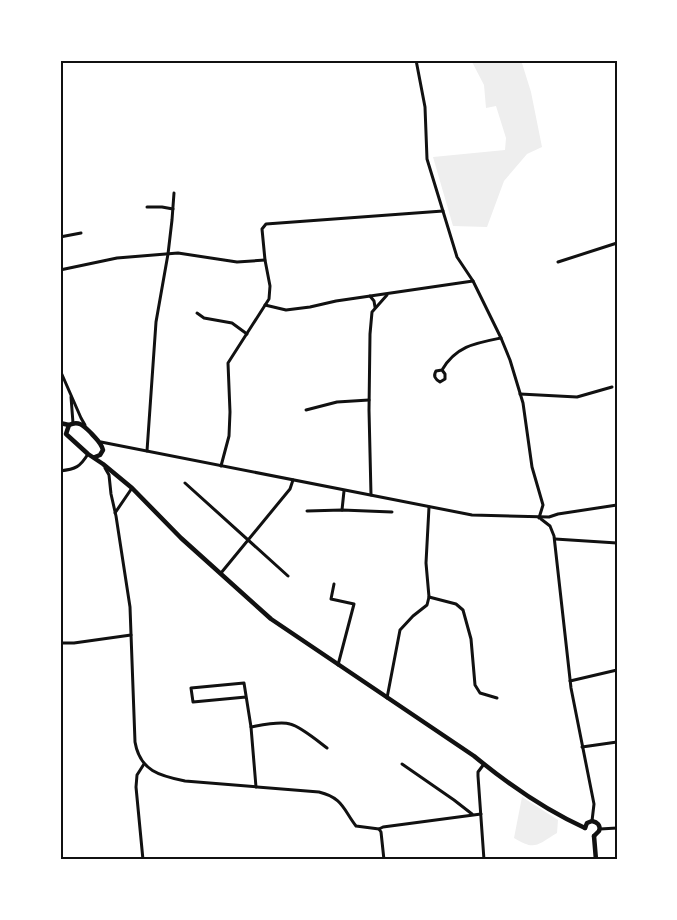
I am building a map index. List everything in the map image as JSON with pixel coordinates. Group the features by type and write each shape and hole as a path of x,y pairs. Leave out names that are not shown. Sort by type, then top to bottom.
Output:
{"main road":[{"path":"60,423 79,423 85,426 101,442 99,454 104,464 132,488 220,574 271,618 474,756 524,793 588,833 598,834 600,829 598,823 592,821 587,823 588,833 596,860"},
{"path":"71,424 64,432 88,454 99,454"}],"street":[{"path":"416,60 425,107 427,159 457,257 473,281 501,338 520,394 532,467 543,506 539,518"},
{"path":"147,451 156,322 168,254 174,193"},
{"path":"147,207 173,209"},
{"path":"221,466 228,436 230,412 228,363 269,299 270,286 262,229 266,224 443,211"},
{"path":"60,237 81,233"},
{"path":"558,262 617,243"},
{"path":"60,270 117,258 178,253 237,262 265,260"},
{"path":"265,305 285,310 473,281"},
{"path":"371,495 369,400 372,312 388,294"},
{"path":"370,296 375,307"},
{"path":"197,313 204,318 232,323 247,334"},
{"path":"442,370 463,347 501,338"},
{"path":"60,370 85,426"},
{"path":"520,394 577,397 612,387"},
{"path":"70,392 71,424"},
{"path":"306,410 337,402 369,400"},
{"path":"101,442 472,515 539,518 617,505"},
{"path":"99,454 114,446"},
{"path":"60,471 80,465 88,454"},
{"path":"104,464 109,475 130,607 135,742 137,754 144,764 166,777 185,781 326,794 341,803 356,826 379,829 481,814"},
{"path":"220,574 290,489 293,480"},
{"path":"185,483 288,576"},
{"path":"115,513 132,488"},
{"path":"342,510 344,491"},
{"path":"387,698 400,630 427,605 429,597 426,563 429,507"},
{"path":"308,511 392,512"},
{"path":"539,518 550,526 555,539 570,681 594,804 592,821"},
{"path":"555,539 617,543"},
{"path":"334,584 331,598 354,604 338,665"},
{"path":"429,597 456,604 462,610 471,639 475,686 480,693 497,698"},
{"path":"60,643 131,635"},
{"path":"570,681 617,670"},
{"path":"246,697 193,702 191,688 244,683 251,726 256,787"},
{"path":"251,726 291,724 327,748"},
{"path":"582,747 617,742"},
{"path":"143,860 136,787 137,775 144,764"},
{"path":"402,764 472,814"},
{"path":"484,764 478,772 484,860"},
{"path":"600,829 617,828"},
{"path":"379,829 384,860"}],"shaded area":[{"path":"471,60 521,60 531,92 542,147 527,154 504,181 487,227 453,226 433,157 505,150 506,138 496,106 486,108 484,85"},
{"path":"522,797 558,820 557,833 536,845 514,838"}]}
